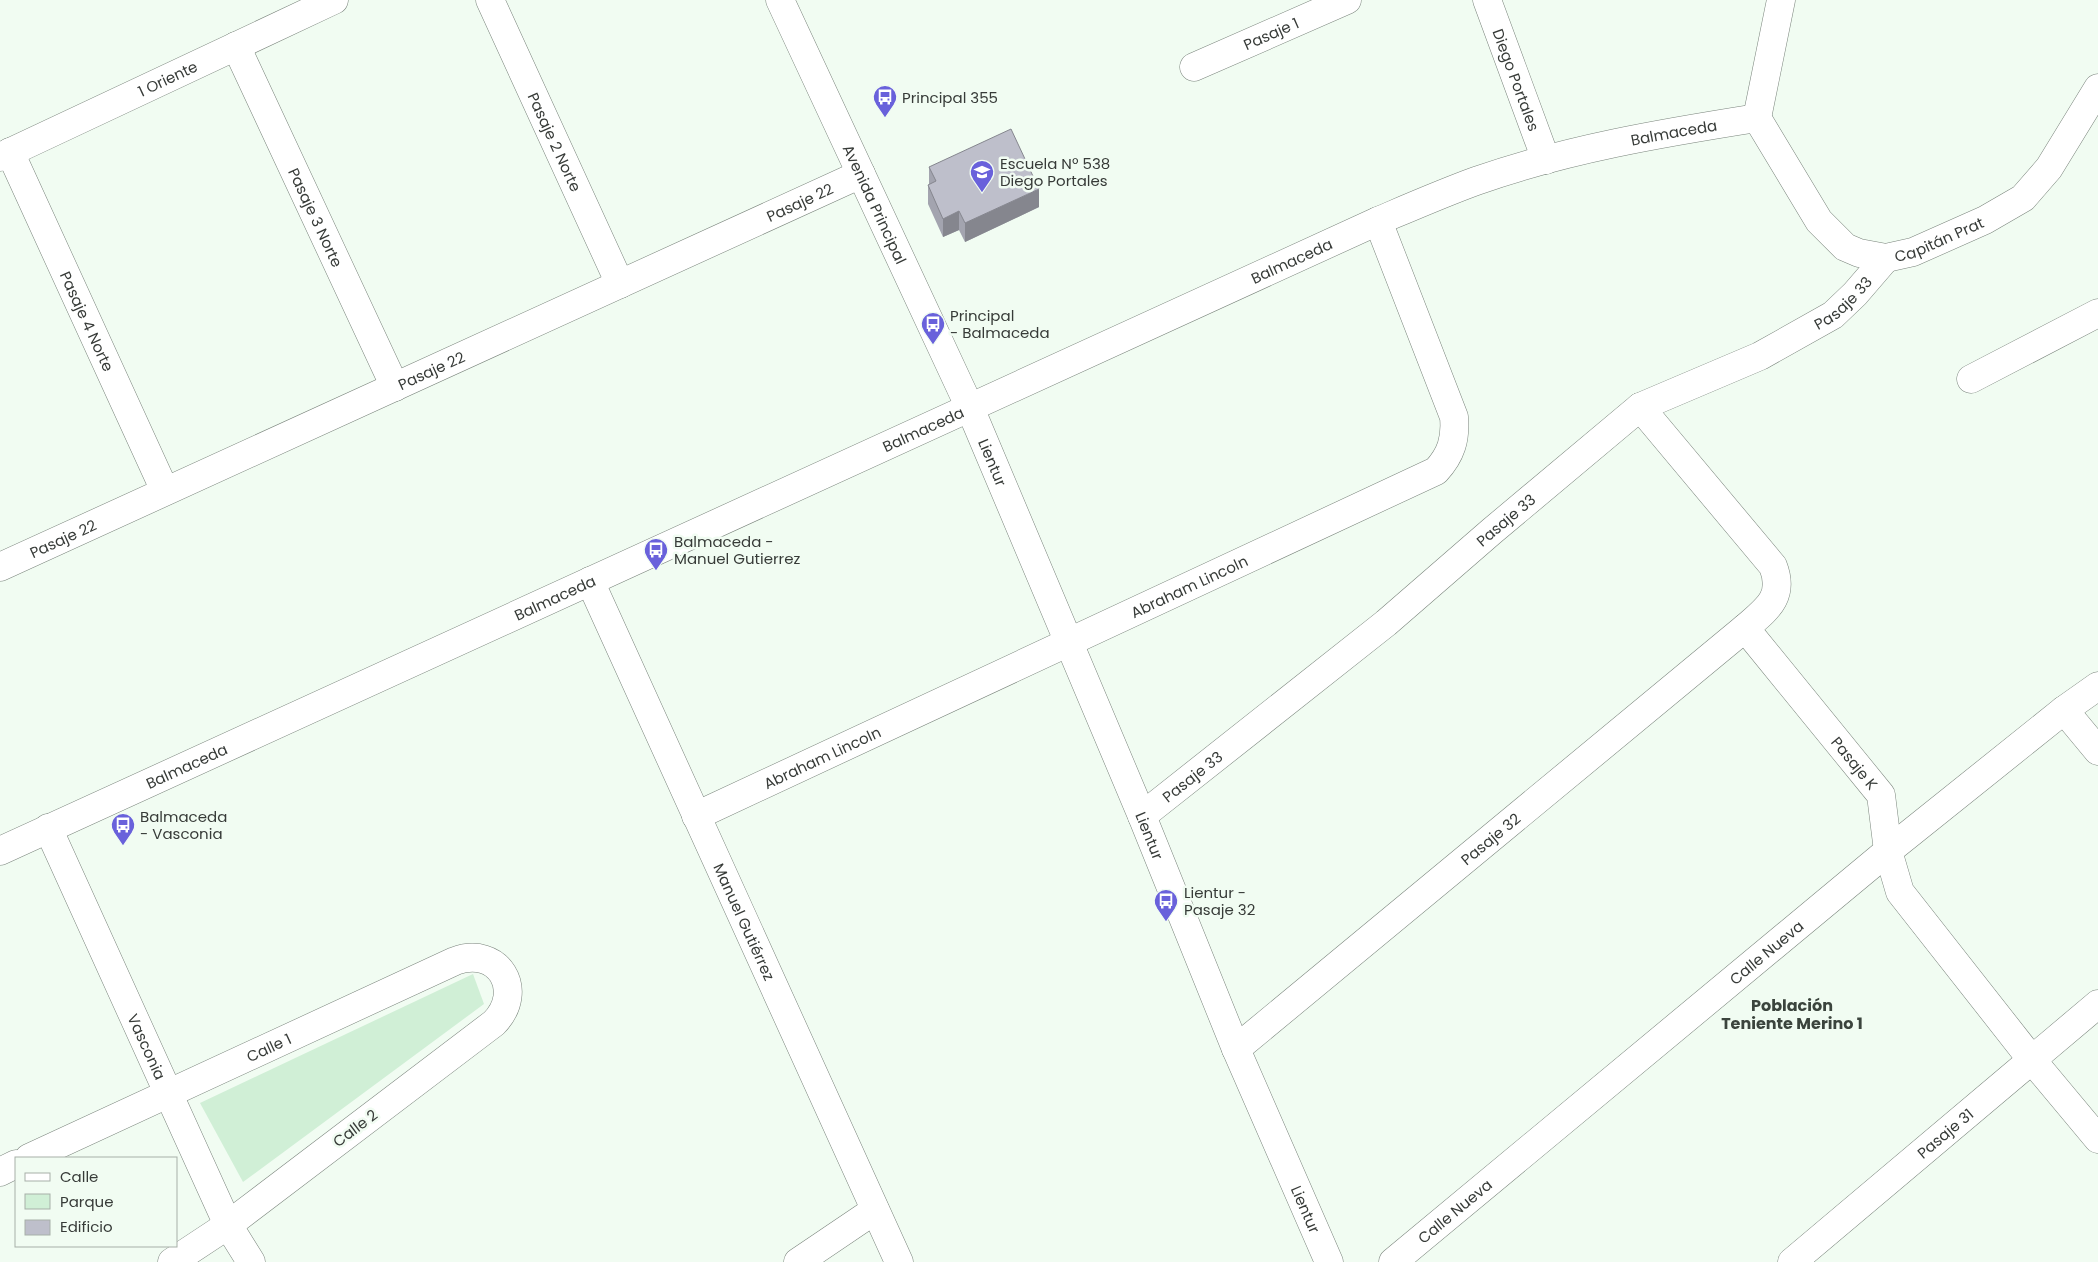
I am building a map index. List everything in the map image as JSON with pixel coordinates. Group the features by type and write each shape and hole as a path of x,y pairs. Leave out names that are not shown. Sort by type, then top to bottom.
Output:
{"street":[{"name":"1 Oriente","path":"5,154 334,0"},
{"name":"Pasaje 2 Norte","path":"490,0 620,284"},
{"name":"Avenida Principal","path":"780,0 970,408"},
{"name":"Pasaje 1","path":"1194,67 1347,0"},
{"name":"Diego Portales","path":"1487,0 1546,160"},
{"path":"1757,118 1781,0"},
{"name":"Pasaje 3 Norte","path":"236,46 395,387"},
{"name":"Capitán Prat","path":"1757,118 1819,221 1845,247 1866,255 1886,258 1913,252 2005,210 2023,198 2049,168 2098,88"},
{"name":"Balmaceda","path":"0,850 1378,220 1476,182 1546,160 1644,136 1757,118"},
{"name":"Pasaje 4 Norte","path":"5,154 165,491"},
{"name":"Pasaje 22","path":"0,567 861,174"},
{"name":"Abraham Lincoln","path":"696,816 1426,478 1444,462 1454,441 1454,417 1378,220"},
{"name":"Pasaje 33","path":"1142,816 1386,623 1640,407 1760,356 1832,314 1855,294 1886,258"},
{"path":"1971,379 2098,313"},
{"path":"1640,407 1773,566 1777,583 1773,601 1745,628"},
{"name":"Lientur","path":"970,408 1142,816 1236,1049 1329,1262"},
{"name":"Manuel Gutiérrez","path":"590,581 899,1262"},
{"name":"Pasaje K","path":"1745,628 1881,795 1888,851 1900,892 2032,1060 2098,1139"},
{"name":"Pasaje 32","path":"1236,1049 1745,628"},
{"name":"Calle Nueva","path":"1393,1262 1888,851 2064,710 2098,686"},
{"path":"2064,710 2098,751"},
{"name":"Vasconia","path":"48,828 228,1225 251,1262"},
{"name":"Calle 1","path":"31,1157 466,957 488,960 504,976"},
{"name":"Calle 2","path":"172,1262 228,1225 494,1023 501,1016 507,1002 508,986 504,976"},
{"name":"Pasaje 31","path":"1792,1262 2098,1004"},
{"path":"0,1172 15,1164"},
{"path":"798,1262 875,1210"}],"green space":[{"path":"473,974 484,1004 243,1182 200,1103"}],"building":[{"name":"Escuela Nº 538 Diego Portales","path":"1011,129 1039,189 965,223 959,211 943,219 928,185 936,181 929,167"}],"place":[{"name":"Principal 355","path":"885,118"},
{"name":"Escuela Nº 538 Diego Portales","path":"982,193"},
{"name":"Principal - Balmaceda","path":"933,345"},
{"name":"Balmaceda - Manuel Gutierrez","path":"656,571"},
{"name":"Balmaceda - Vasconia","path":"123,846"},
{"name":"Lientur - Pasaje 32","path":"1166,922"}],"district":[{"name":"Población Teniente Merino 1","path":"1792,1014"}]}
